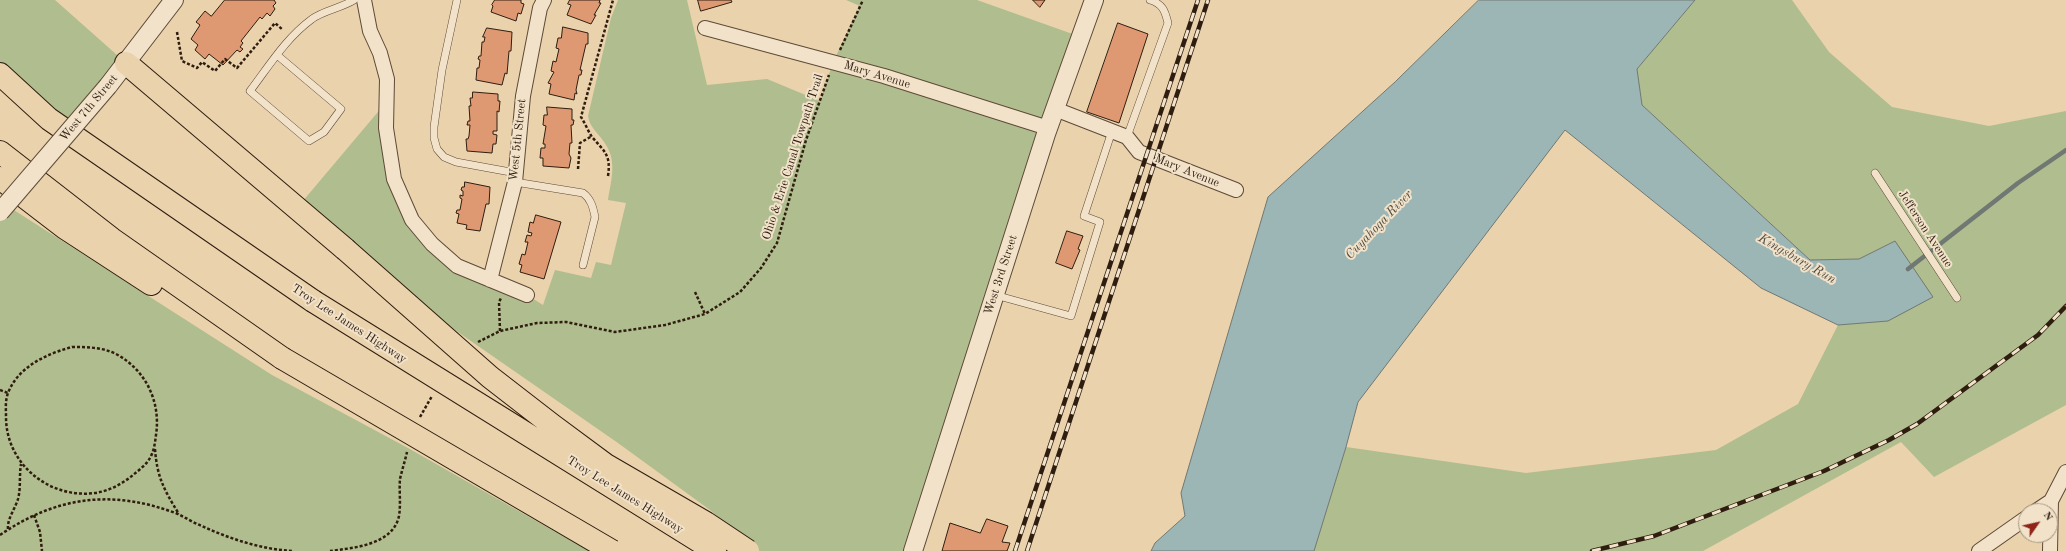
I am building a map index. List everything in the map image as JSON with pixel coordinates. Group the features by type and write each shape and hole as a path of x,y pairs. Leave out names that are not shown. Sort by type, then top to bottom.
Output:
{"highway":[{"path":"126,63 345,249 490,377 606,465 706,523 748,551"},
{"name":"Troy Lee James Highway","path":"0,74 49,119 313,301 714,551"},
{"path":"0,152 112,239 282,358 612,551"},
{"path":"0,178 65,228 220,330 282,358"}],"street":[{"name":"West 7th Street","path":"2,209 108,86 174,0"},
{"path":"364,0 370,32 380,53 387,80 386,128 394,179 412,220 432,244 458,266 527,295"},
{"name":"West 5th Street","path":"490,280 515,178 522,96 540,8 544,0"},
{"name":"West 3rd Street","path":"913,551 1048,128 1094,0"},
{"name":"Mary Avenue","path":"705,28 884,76 1048,128"},
{"path":"1055,109 1128,137"},
{"name":"Mary Avenue","path":"1128,137 1139,152 1236,190"},
{"path":"2050,551 2051,501 2066,472"},
{"path":"1979,551 2018,524"}],"lane":[{"path":"277,55 341,109 324,132 309,140 250,92 277,55 291,38 313,18 354,0"},
{"path":"457,0 442,70 434,127 434,138 437,149 444,157 456,162 515,178 583,193 587,196 594,208 595,217 583,264"},
{"path":"1128,137 1168,23 1165,11 1159,3 1150,0"},
{"path":"994,295 1071,316 1100,222 1084,216 1112,131"},
{"name":"Jefferson Avenue","path":"1875,173 1957,298"}],"path":[{"path":"608,176 610,164 604,149 592,136 581,117 613,0"},
{"name":"Ohio & Erie Canal Towpath Trail","path":"502,295 499,302 500,331 537,323 566,322 616,332 665,325 705,314 740,292 761,268 777,243 806,140 833,62 863,0"},
{"path":"177,32 182,61 197,68 202,62 215,71 225,59 237,68 275,23 286,33"},
{"path":"578,170 580,143 592,136"},
{"path":"695,292 705,314"},
{"path":"72,347 101,349 116,354 140,373 149,386 155,400 158,416 154,447 150,458 125,482 111,489 89,494 66,492 51,487 21,464 9,438 6,423 6,400 8,393 18,378 42,357 72,347"},
{"path":"0,390 8,393"},
{"path":"154,447 156,468 161,485 179,515"},
{"path":"8,529 8,523 16,506 20,492 19,473 21,464"},
{"path":"330,551 353,548 382,539 392,531 399,516 400,479"},
{"path":"89,494 89,499"},
{"path":"0,535 34,515 62,504 89,499 121,499 152,505 179,515 225,536 273,550 292,551"},
{"path":"34,515 40,532 42,551"}],"green space":[{"path":"0,0 55,0 126,63 66,134 0,80"},
{"path":"618,0 687,0 707,85 767,79 820,101 833,62 860,6 846,0 977,0 1081,37 913,551 757,551 710,510 618,443 455,330 345,249 297,208 388,100 386,128 412,220 457,266 527,295 543,305 555,270 591,278 596,262 611,265 626,203 608,200 612,179 611,158 606,145 593,128 588,116 611,18"},
{"path":"1695,0 1792,0 1829,52 1892,107 1989,126 2066,111 2066,405 1934,477 1901,442 1703,551 1314,551 1346,447 1526,473 1716,450 1798,404 1838,325 1888,321 1895,241 1859,259 1810,260 1642,105 1637,69"},
{"path":"6,205 272,375 408,448 589,551 0,551 0,212"}],"water":[{"name":"Cuyahoga River","path":"1479,0 1695,0 1637,69 1642,105 1810,260 1859,259 1895,241 1933,297 1888,321 1838,325 1761,288 1565,130 1358,402 1346,447 1314,551 1151,551 1155,543 1185,516 1181,493 1268,197 1395,82"}],"building":[{"path":"225,0 274,0 276,3 273,6 275,9 270,16 267,13 262,19 260,17 241,41 243,43 240,47 243,49 240,52 237,50 223,65 209,54 205,59 195,50 198,45 191,39 200,25 196,22 205,11 211,16"},
{"path":"495,0 521,0 521,3 524,4 521,14 518,13 516,21 491,12 492,5"},
{"path":"570,0 600,0 599,3 601,3 591,24 567,15 571,5 568,4"},
{"path":"698,0 731,0 732,2 701,11"},
{"path":"1033,0 1045,0 1040,7"},
{"path":"1118,23 1148,34 1119,123 1087,112"},
{"path":"563,27 588,33 588,44 586,44 580,70 582,70 581,75 579,75 576,90 577,94 575,93 574,100 549,94 551,84 548,83 554,72 551,71 553,61 556,62 559,49 556,48 558,38 561,38"},
{"path":"487,28 512,32 511,51 509,51 507,74 505,73 502,85 476,80 477,68 479,68 480,60 478,59 479,56 481,56 482,42 484,42 485,37 483,37"},
{"path":"473,92 498,94 498,101 500,101 499,112 497,111 497,131 493,131 493,134 497,135 496,144 493,144 492,153 467,151 466,139 468,139 469,136 470,125 467,125 468,121 470,121 469,106 471,106 470,98 472,98"},
{"path":"547,107 572,109 572,120 574,120 573,125 571,125 572,143 570,143 569,154 571,158 569,168 543,166 543,158 540,158 541,148 545,148 545,144 543,144 546,126 543,125 544,115 547,115"},
{"path":"465,182 490,187 489,204 486,204 480,231 466,229 467,225 457,223 459,214 456,213 457,210 460,210 462,199 460,198 460,195 463,196 463,191 461,190 462,187 464,187"},
{"path":"536,215 561,222 544,279 520,272 522,265 519,264 522,254 525,255 528,242 525,242 527,235 531,236 532,233 528,232 530,222 533,223"},
{"path":"1067,231 1083,236 1078,249 1080,250 1072,269 1056,263"},
{"path":"987,519 1008,526 1002,542 1010,543 1007,551 942,551 950,523 980,533"}],"waterway":[{"name":"Kingsbury Run","path":"1908,269 2018,183 2066,150"}],"railway":[{"path":"1015,551 1198,0"},
{"path":"1027,551 1208,0"},
{"path":"1592,551 1654,536 1824,471 1889,440 1917,424 2038,335 2066,306"}]}
